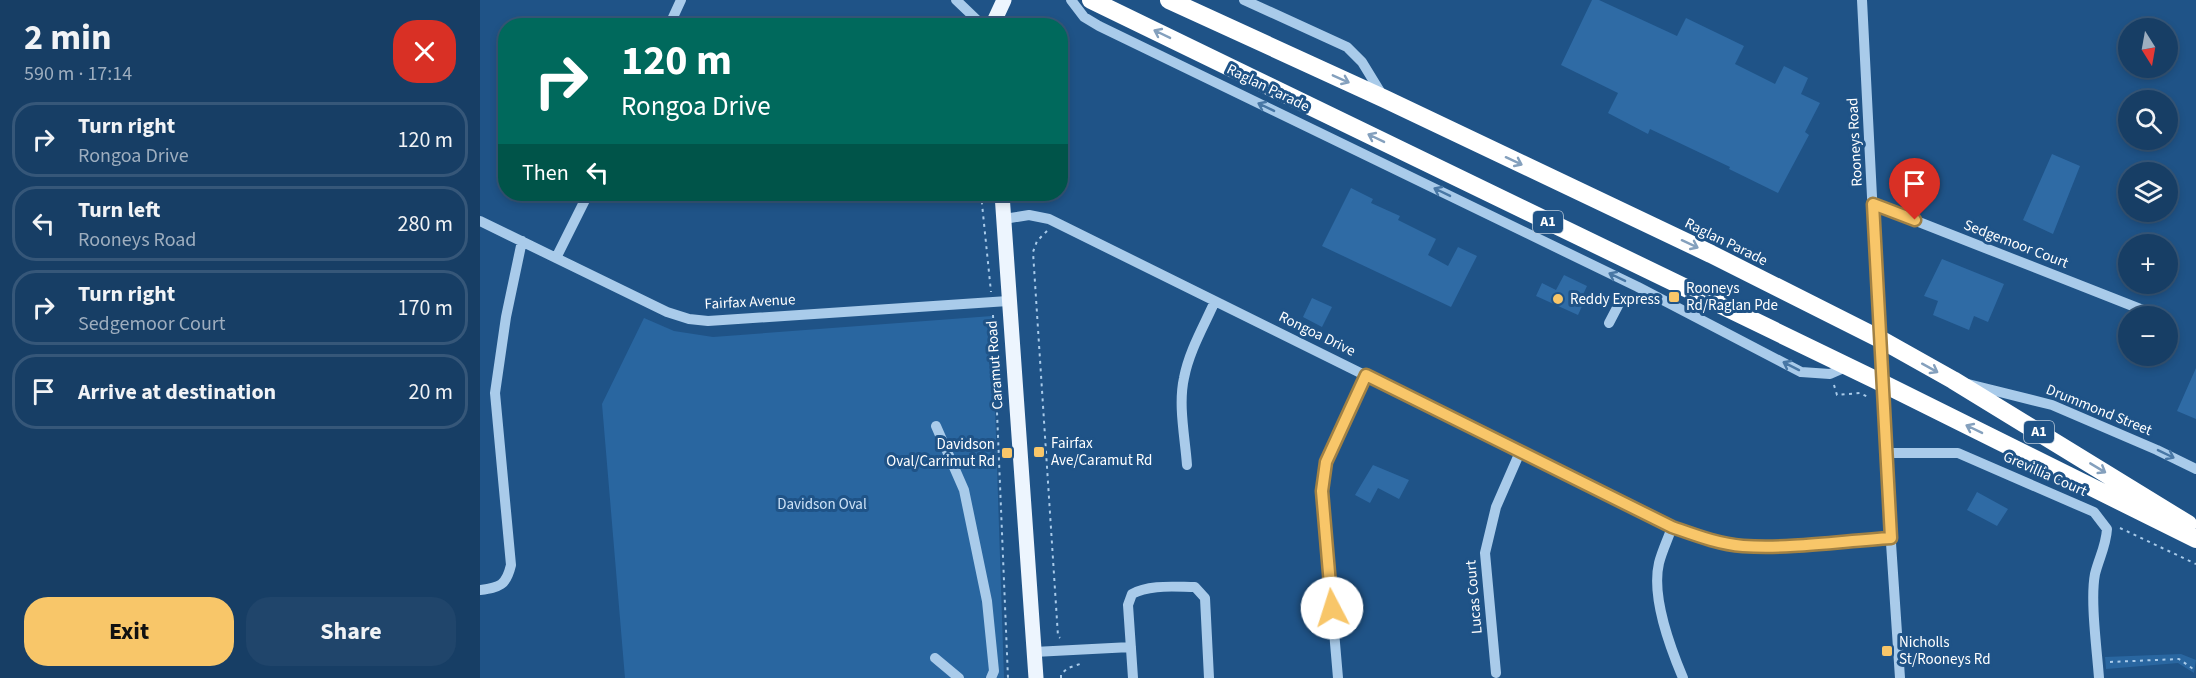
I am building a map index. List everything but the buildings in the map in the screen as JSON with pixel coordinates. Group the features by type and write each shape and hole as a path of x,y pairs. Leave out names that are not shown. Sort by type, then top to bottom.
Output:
{"highway":[{"name":"Raglan Parade","path":"1091,0 1838,371 1882,383 2196,539"},
{"name":"Raglan Parade","path":"1169,0 1385,99 1701,249 1880,339 1953,380 2196,528"}],"main road":[{"path":"988,18 989,0"},
{"path":"991,18 1004,0"},
{"name":"Caramut Road","path":"1003,201 1036,678"}],"street":[{"path":"673,18 681,0"},
{"path":"956,0 979,18"},
{"name":"Raglan Parade","path":"1071,0 1084,16 1099,26 1638,287 1800,372 1838,371"},
{"path":"1244,0 1347,47 1362,62 1385,99"},
{"name":"Rooneys Road","path":"1862,0 1900,678"},
{"path":"556,258 584,201"},
{"name":"Sedgemoor Court","path":"1873,204 2133,306"},
{"name":"Rongoa Drive","path":"1004,219 1029,215 1049,219 1672,527 1714,541 1742,546 1780,546 1891,538"},
{"name":"Fairfax Avenue","path":"480,221 667,312 688,319 708,321 1008,301"},
{"path":"480,590 500,586 508,579 511,566 495,393 506,316 522,241"},
{"path":"1609,323 1621,300"},
{"path":"1187,465 1182,403 1183,379 1190,355 1215,301"},
{"path":"1338,678 1322,491 1326,462 1366,375"},
{"name":"Drummond Street","path":"1953,380 2052,405 2196,469"},
{"path":"936,426 964,490 987,600 994,671 991,678"},
{"name":"Lucas Court","path":"1496,673 1485,553 1496,507 1520,452"},
{"name":"Grevillia Court","path":"1886,453 1958,453 2094,512 2107,529"},
{"path":"1672,527 1659,564 1657,589 1663,618 1683,678"},
{"path":"2099,678 2094,599 2095,574 2104,550 2107,529"},
{"path":"1133,678 1128,605 1132,594 1140,590 1195,587 1205,598 1209,678"},
{"path":"1034,651 1131,648"},
{"path":"935,658 959,678"}],"path":[{"path":"982,201 992,302 1008,678"},
{"path":"1053,229 1046,231 1037,241 1033,252 1058,636 1066,643 1078,643 1080,664 1068,668 1061,674 1061,678"},
{"path":"1838,371 1837,395 1860,393 1883,406"},
{"path":"2107,529 2113,526 2196,564"},
{"path":"2098,662 2179,659 2196,671"}],"green space":[{"name":"Davidson Oval","path":"992,316 1004,678 625,678 602,404 644,318 674,331 713,337"},
{"path":"2181,654 2196,660 2194,673 2178,663 2106,669 2105,657"}],"place":[{"name":"Rooneys Rd/Raglan Pde","path":"1674,297"},
{"name":"Reddy Express","path":"1558,299"},
{"name":"Fairfax Ave/Caramut Rd","path":"1039,452"},
{"name":"Davidson Oval/Carrimut Rd","path":"1007,453"},
{"name":"Nicholls St/Rooneys Rd","path":"1887,651"}],"route":[{"path":"1332,608 1322,491 1326,462 1366,375 1672,527 1714,541 1742,546 1780,546 1891,538 1873,204 1915,220"}]}
